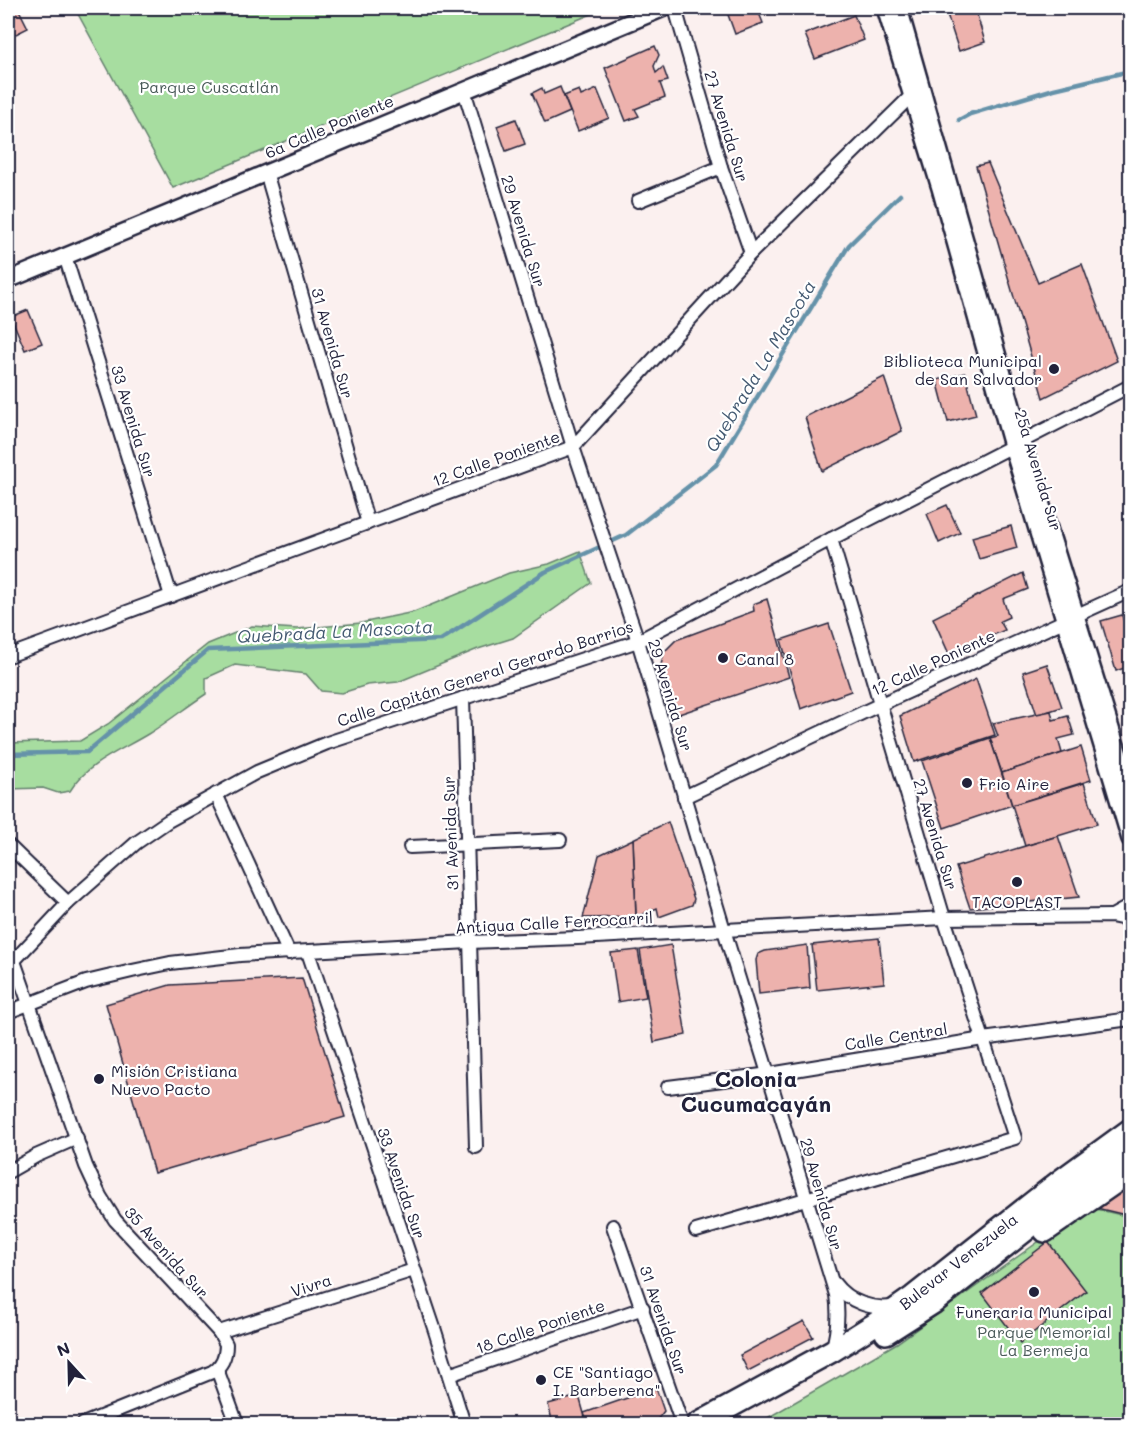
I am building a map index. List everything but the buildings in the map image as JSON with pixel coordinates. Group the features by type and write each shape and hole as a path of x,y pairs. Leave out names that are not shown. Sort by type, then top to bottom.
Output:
{"highway":[{"path":"949,1279 974,1237 997,1215 1031,1187 1131,1116"},
{"name":"Bulevar Venezuela","path":"710,1421 832,1351 903,1305 949,1279 1065,1188 1131,1130"},
{"name":"Bulevar Venezuela","path":"1065,1188 1131,1150"},
{"path":"949,1279 986,1270 1131,1172"},
{"name":"Bulevar Venezuela","path":"778,1380 843,1356 871,1342 933,1303 949,1279"}],"street":[{"name":"6a Calle Poniente","path":"8,280 664,8"},
{"name":"27 Avenida Sur","path":"675,8 721,167 751,253"},
{"name":"25a Avenida Sur","path":"885,8 1071,617 1131,790"},
{"name":"25a Avenida Sur","path":"899,8 1017,443"},
{"name":"29 Avenida Sur","path":"464,90 573,447 638,641 836,1294 839,1314 838,1333 832,1351"},
{"name":"12 Calle Poniente","path":"8,656 573,447 751,253 911,96"},
{"path":"638,201 721,167"},
{"name":"31 Avenida Sur","path":"266,172 368,523"},
{"name":"33 Avenida Sur","path":"65,256 171,596"},
{"name":"Calle Capitán General Gerardo Barrios","path":"11,964 68,903 136,843 168,821 257,772 327,743 638,641 831,539 1131,386"},
{"name":"27 Avenida Sur","path":"806,1198 1016,1138 944,918 831,539"},
{"name":"12 Calle Poniente","path":"684,797 879,705 1131,591"},
{"name":"25a Avenida Sur","path":"1071,617 1131,839"},
{"name":"31 Avenida Sur","path":"463,699 476,1148"},
{"path":"216,794 289,953"},
{"path":"410,847 560,840"},
{"path":"8,845 68,903"},
{"name":"Antigua Calle Ferrocarril","path":"1111,916 1131,906"},
{"name":"Antigua Calle Ferrocarril","path":"8,1011 86,982 170,963 240,955 944,918 1111,916 1131,920"},
{"name":"33 Avenida Sur","path":"308,952 464,1425"},
{"name":"35 Avenida Sur","path":"11,964 30,1002 96,1188 115,1220 219,1332"},
{"name":"Calle Central","path":"668,1087 770,1074 983,1039 1131,1019"},
{"path":"8,1172 36,1156 77,1138"},
{"path":"696,1231 806,1198"},
{"name":"31 Avenida Sur","path":"613,1226 682,1425"},
{"name":"Vivra","path":"219,1332 414,1270"},
{"name":"29 Avenida Sur","path":"829,1277 848,1297 861,1304 889,1308 903,1305"},
{"name":"18 Calle Poniente","path":"449,1375 643,1308"},
{"path":"92,1423 217,1369 225,1356 226,1348 219,1332"},
{"path":"217,1369 237,1425"}],"green space":[{"name":"Parque Cuscatlán","path":"88,8 606,8 173,188 78,14"},
{"path":"580,551 591,583 513,638 478,649 398,682 367,685 342,693 321,691 306,674 235,665 206,678 206,694 155,729 95,765 77,781 70,791 58,793 43,788 8,789 8,743 80,741 108,724 208,644 252,626 297,629 361,623 414,612 509,573 549,564"},
{"name":"Parque Memorial La Bermeja","path":"1087,1207 1130,1217 1130,1424 757,1424 897,1343"}],"waterway":[{"name":"Quebrada La Mascota","path":"959,120 970,114 1054,89 1130,71"},
{"name":"Quebrada La Mascota","path":"8,754 87,752 208,650 441,640 545,572 626,535 716,465 849,245 900,195"}],"place":[{"name":"Biblioteca Municipal de San Salvador","path":"1054,369"},
{"name":"Canal 8","path":"723,658"},
{"name":"Frio Aire","path":"967,783"},
{"name":"TACOPLAST","path":"1017,882"},
{"name":"Misión Cristiana Nuevo Pacto","path":"99,1079"},
{"name":"Funeraria Municipal","path":"1034,1292"},
{"name":"CE \"Santiago I. Barberena\"","path":"541,1380"}],"district":[{"name":"Colonia Cucumacayán","path":"756,1090"}]}
